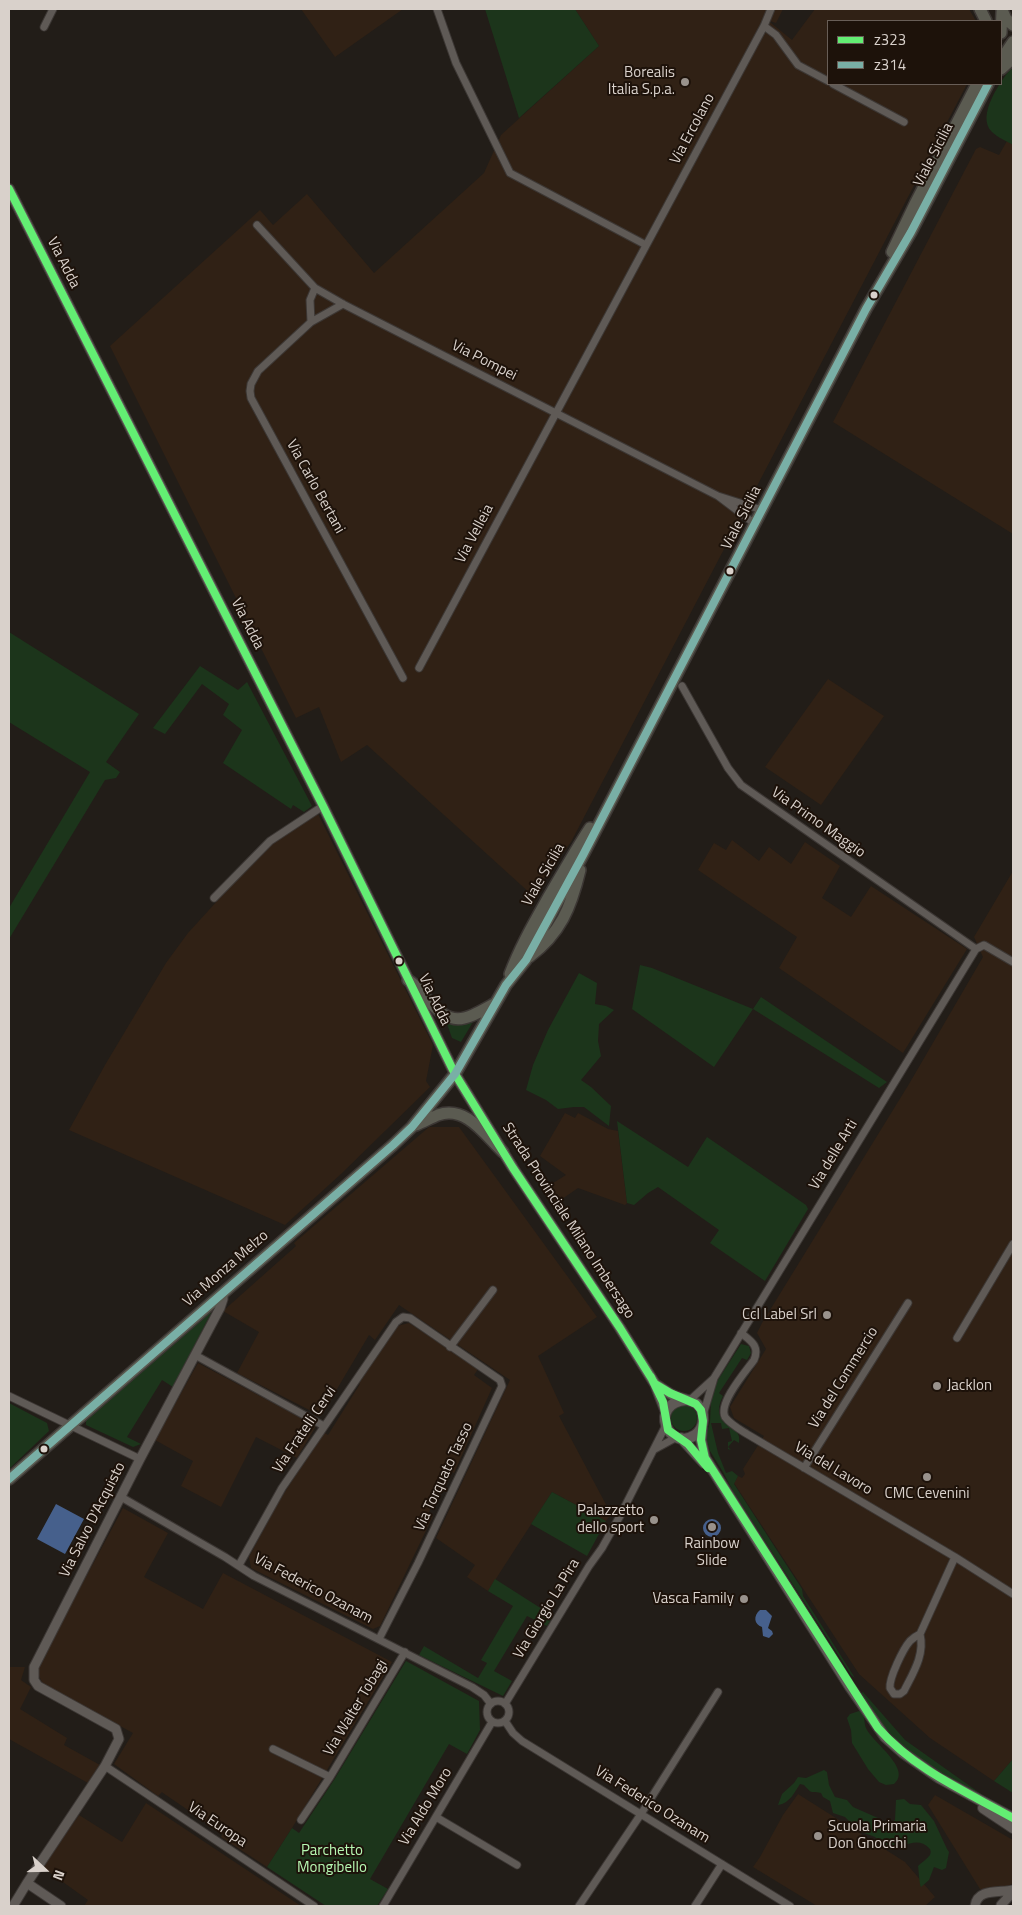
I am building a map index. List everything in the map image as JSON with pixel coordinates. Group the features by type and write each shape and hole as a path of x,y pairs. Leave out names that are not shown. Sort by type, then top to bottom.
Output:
{"main road":[{"path":"1001,10 1007,20 1013,25"},
{"path":"1002,58 1013,42"},
{"path":"1002,68 1013,58"},
{"name":"Viale Sicilia","path":"506,985 526,960 583,855 875,290 904,224 968,100 982,85"},
{"name":"Viale Sicilia","path":"875,290 916,223 983,85"},
{"name":"Via Adda","path":"9,189 323,806 455,1074"},
{"name":"Viale Sicilia","path":"455,1074 506,985 517,955 575,851 619,785"},
{"path":"526,960 554,934 564,918 573,897 583,855"},
{"path":"558,900 565,906 564,918 556,924 547,922 542,916 544,906 558,900"},
{"path":"408,980 417,987 436,1009 451,1018 468,1019 496,1003"},
{"name":"Via Monza Melzo","path":"9,1479 381,1156 412,1127 455,1074"},
{"name":"Strada Provinciale Milano Imbersago","path":"455,1074 503,1152 655,1384 666,1412"},
{"path":"412,1127 439,1115 457,1114 470,1120 503,1152"},
{"name":"Strada Provinciale Milano Imbersago","path":"655,1384 670,1393 688,1400"},
{"path":"722,1488 703,1453 701,1440 703,1416 696,1404 688,1400 674,1403 666,1412 668,1430 700,1457 722,1488 882,1732 902,1753 1013,1828"},
{"path":"679,1438 693,1436 702,1427"},
{"path":"954,1787 1013,1818"}],"street":[{"path":"44,28 52,9"},
{"path":"437,9 456,63 510,173 646,245"},
{"name":"Via Ercolano","path":"556,413 764,26 771,9"},
{"path":"764,26 776,35 798,65 827,80"},
{"path":"835,85 904,122"},
{"name":"Via Pompei","path":"257,225 316,288 343,304 718,496 762,510"},
{"path":"311,322 310,300 316,288"},
{"name":"Via Carlo Bertani","path":"343,304 311,322 258,371 251,384 251,398 403,678"},
{"name":"Via Velleia","path":"419,668 556,413"},
{"name":"Via Pompei","path":"718,496 755,524"},
{"name":"Via Primo Maggio","path":"682,686 728,768 741,786 977,947 988,947 1013,962"},
{"path":"214,898 270,840 323,806"},
{"name":"Via delle Arti","path":"703,1416 714,1378 977,947"},
{"path":"957,1338 1013,1244"},
{"path":"450,1347 493,1290"},
{"name":"Via Salvo D'Acquisto","path":"105,1766 118,1745 119,1734 113,1727 38,1686 33,1674 34,1667 140,1459 220,1308 223,1292"},
{"name":"Via del Commercio","path":"804,1468 908,1303"},
{"name":"Via Torquato Tasso","path":"379,1639 418,1563 502,1386 500,1380 411,1319 403,1317"},
{"name":"Via Fratelli Cervi","path":"239,1565 272,1504 396,1322 403,1317"},
{"name":"Via del Lavoro","path":"741,1333 756,1346 756,1353 754,1360 725,1404 724,1414 736,1427 955,1557 1013,1594"},
{"path":"195,1355 324,1426"},
{"name":"Via delle Arti","path":"688,1400 714,1378"},
{"path":"9,1396 71,1424 140,1459"},
{"name":"Via Giorgio La Pira","path":"505,1704 604,1545 666,1425"},
{"path":"655,1449 679,1438"},
{"name":"Via Federico Ozanam","path":"121,1497 239,1565 254,1576 472,1687 486,1697 491,1704"},
{"path":"920,1634 908,1644 890,1681 890,1688 894,1694 898,1695 904,1691 919,1658 922,1644 920,1634 955,1557"},
{"name":"Via Walter Tobagi","path":"301,1820 330,1777 406,1652"},
{"path":"582,1905 642,1814 718,1692"},
{"path":"496,1701 505,1704 510,1713 505,1721 499,1724 492,1722 487,1713 491,1704 496,1701"},
{"name":"Via Federico Ozanam","path":"505,1721 513,1733 522,1741 790,1906"},
{"name":"Via Aldo Moro","path":"383,1906 492,1722"},
{"name":"Via Walter Tobagi","path":"273,1749 330,1777"},
{"path":"13,1906 105,1766"},
{"name":"Via Europa","path":"105,1766 314,1906"},
{"path":"436,1816 516,1865"},
{"path":"695,1906 722,1864"},
{"path":"27,1883 61,1906"},
{"path":"975,1906 979,1896 983,1894 1013,1891"},
{"path":"1001,1906 1013,1891"},
{"path":"991,1893 998,1897 1001,1906"}],"shaded area":[{"path":"301,9 403,9 335,57"},
{"path":"575,9 783,9 776,23 761,18 771,23 792,40 815,9 969,9 975,20 827,20 827,85 966,85 571,842 532,895 367,745 341,762 319,707 296,718 110,346 260,210 273,225 307,194 374,273 484,173 501,135 599,46"},
{"path":"1007,141 1013,145 1013,534 833,422 976,149 980,147 999,155"},
{"path":"828,679 884,716 821,805 765,767"},
{"path":"318,814 433,1045 426,1081 430,1087 341,1174 285,1225 69,1130 105,1065 166,963 188,933 269,844"},
{"path":"732,840 759,861 769,847 791,864 805,842 840,866 822,898 851,917 871,886 967,949 903,1053 779,968 797,937 698,870 714,843 726,850"},
{"path":"1013,871 1013,1759 994,1781 930,1738 859,1674 734,1483 738,1476 742,1478 745,1474 743,1469 764,1436 734,1418 730,1407 766,1349 757,1333 762,1323 909,1084 983,957 974,937"},
{"path":"565,1113 575,1118 578,1113 608,1129 618,1131 627,1203 625,1205 578,1188 552,1206 542,1190 566,1175 540,1156"},
{"path":"429,1127 459,1127 597,1317 538,1356 564,1413 559,1416 611,1514 606,1521 552,1492 488,1591 467,1577 475,1565 436,1538 510,1380 399,1305 375,1340 369,1335 321,1416 237,1373 259,1332 223,1311 296,1246 294,1243"},
{"path":"409,1323 478,1369 474,1375 492,1388 454,1473 449,1470 428,1514 433,1516 380,1626 373,1629 251,1568 249,1557 278,1503 323,1432 328,1435 360,1384 357,1382 397,1326"},
{"path":"198,1363 316,1426 297,1458 256,1437 221,1507 181,1486 193,1461 155,1440"},
{"path":"123,1508 168,1533 144,1577 203,1609 223,1573 392,1662 267,1867 221,1837 223,1834 162,1792 158,1796 114,1764 133,1733 43,1684 36,1670"},
{"path":"9,1667 25,1667 21,1680 31,1687 20,1709 67,1738 64,1745 100,1765 88,1783 9,1739"},
{"name":"Scuola Primaria Don Gnocchi","path":"798,1794 905,1862 935,1897 925,1906 817,1906 753,1867 783,1815"},
{"path":"935,1795 1013,1840 1013,1883 1008,1887 980,1889 928,1805"},
{"path":"146,1803 301,1906 84,1906 88,1900 42,1867 79,1815 122,1842"}],"green space":[{"path":"485,9 575,9 599,46 519,118"},
{"path":"1013,66 1013,145 992,132 988,125 988,108 997,88 1002,85 1003,80"},
{"path":"9,632 139,714 106,762 120,772 116,778 105,780 9,939 9,908 90,772 9,722"},
{"path":"200,666 238,690 247,682 312,806 304,812 293,805 291,809 223,763 242,730 223,715 229,704 202,684 165,734 153,728"},
{"path":"640,965 652,968 753,1009 714,1067 632,1009"},
{"path":"579,973 597,983 595,1004 614,1010 599,1024 598,1041 601,1056 581,1080 611,1106 609,1126 584,1107 558,1109 546,1100 526,1090 533,1065 548,1030"},
{"path":"761,997 887,1082 879,1088 753,1009"},
{"path":"449,1021 473,1022 461,1042 452,1038 447,1024"},
{"path":"617,1121 688,1167 707,1137 806,1205 808,1209 765,1281 710,1243 719,1230 658,1187 634,1205 627,1203"},
{"path":"207,1310 211,1313 173,1387 162,1380 127,1437 141,1444 133,1447 86,1425 86,1418"},
{"path":"741,1344 749,1346 751,1353 747,1360 742,1358 719,1393 723,1396 719,1406 719,1414 739,1436 739,1443 734,1440 728,1447 728,1442 732,1441 729,1428 722,1429 721,1423 711,1423 718,1453 726,1473 732,1471 738,1476 734,1484 802,1589 803,1596 855,1678 851,1675 734,1493 710,1451 707,1432 710,1422 711,1399 716,1383"},
{"path":"9,1403 47,1423 49,1431 9,1469"},
{"path":"684,1405 693,1409 697,1418 693,1427 684,1431 675,1427 671,1418 675,1409"},
{"path":"552,1492 606,1521 587,1556 531,1524"},
{"path":"495,1579 553,1616 547,1626 527,1616 494,1671 512,1681 503,1696 419,1655 424,1646 478,1678 487,1663 481,1660 513,1606 488,1591"},
{"name":"Parchetto Mongibello","path":"406,1661 479,1701 480,1730 467,1754 449,1744 370,1879 388,1889 377,1906 326,1906 267,1867 292,1828 299,1833 334,1780"},
{"path":"863,1692 905,1740 991,1801 925,1763 901,1745 878,1719 861,1693"},
{"path":"859,1711 863,1715 869,1734 895,1763 898,1778 894,1784 886,1785 879,1782 868,1769 852,1743 851,1730 847,1718 850,1714"},
{"path":"1013,1759 1013,1793 994,1781"},
{"path":"824,1770 827,1772 829,1785 835,1797 847,1800 853,1807 878,1818 885,1824 895,1820 896,1800 904,1799 910,1804 921,1805 934,1821 949,1852 946,1868 942,1870 934,1867 929,1880 921,1887 918,1866 930,1855 931,1851 929,1848 920,1843 905,1845 891,1850 883,1846 875,1837 859,1831 845,1817 833,1813 830,1801 823,1797 821,1793 811,1792 804,1785 800,1784 789,1800 778,1805 782,1794 798,1777 806,1778"}],"water":[{"path":"56,1504 84,1519 65,1554 37,1539"},
{"name":"Rainbow Slide","path":"712,1519 718,1522 721,1528 718,1534 712,1537 706,1534 703,1528 706,1522"},
{"path":"760,1610 766,1610 772,1616 768,1628 773,1634 769,1638 763,1636 762,1627 756,1622 755,1617"}],"transit line":[{"name":"z314","path":"9,1479 393,1145 412,1127 455,1074 506,985 526,960 583,855 866,309 911,232 987,85"},
{"name":"z323","path":"9,189 323,806 455,1074 513,1168 620,1328 655,1384 670,1393 696,1404 701,1410 703,1421 701,1440 705,1458 878,1728 892,1743 924,1768 1013,1818"},
{"name":"z323","path":"651,1377 663,1402 668,1430 688,1444 708,1468"}],"place":[{"name":"Borealis Italia S.p.a.","path":"685,82"},
{"name":"Ccl Label Srl","path":"827,1315"},
{"name":"Jacklon","path":"937,1386"},
{"name":"CMC Cevenini","path":"927,1477"},
{"name":"Palazzetto dello sport","path":"654,1520"},
{"name":"Rainbow Slide","path":"712,1527"},
{"name":"Vasca Family","path":"744,1599"},
{"name":"Scuola Primaria Don Gnocchi","path":"818,1836"}]}
